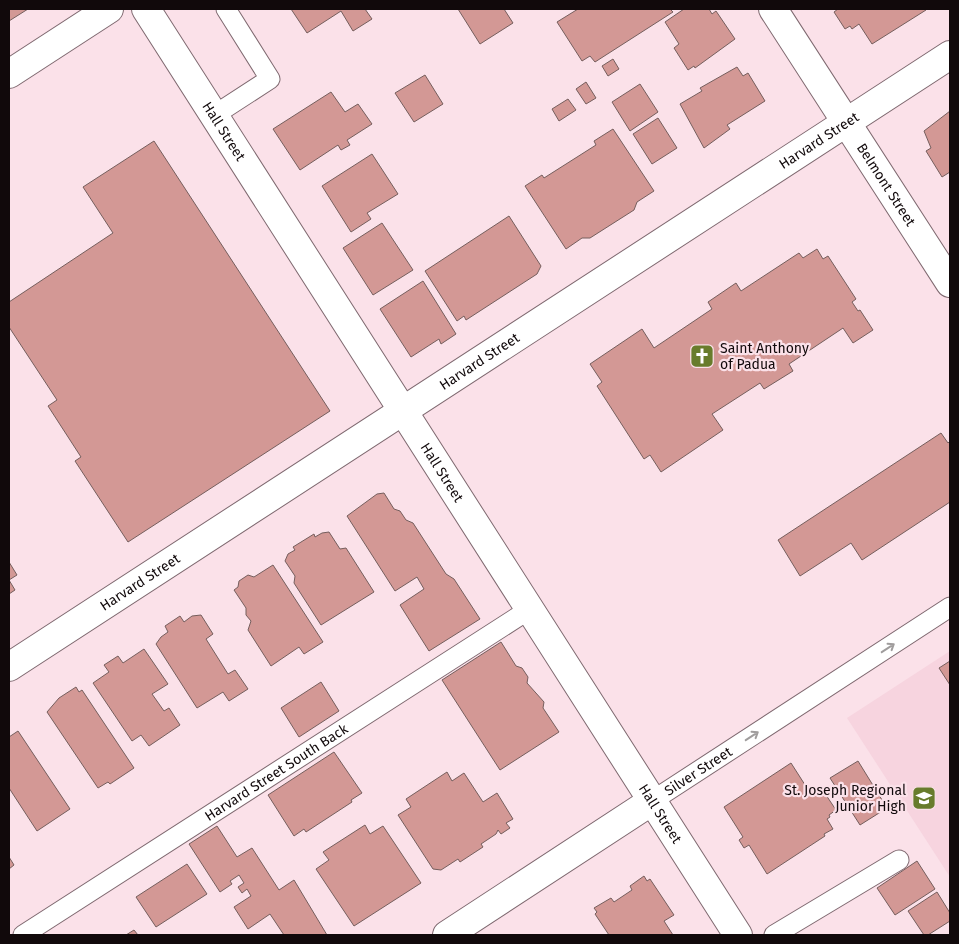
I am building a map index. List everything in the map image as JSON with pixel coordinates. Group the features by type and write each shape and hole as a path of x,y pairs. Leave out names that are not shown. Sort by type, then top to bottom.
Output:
{"street":[{"path":"9,74 109,9"},
{"name":"Hall Street","path":"146,9 738,935"},
{"name":"Belmont Street","path":"772,9 950,284"},
{"name":"Harvard Street","path":"9,667 950,55"},
{"name":"Silver Street","path":"447,935 652,801"}],"lane":[{"path":"213,116 270,79 226,9"},
{"name":"Silver Street","path":"652,801 950,607"},
{"name":"Harvard Street South Back","path":"23,935 530,609"},
{"path":"774,935 899,860"}],"shaded area":[{"name":"St. Joseph Regional Junior High","path":"950,651 950,877 847,718"}],"building":[{"path":"9,9 28,9 9,21"},
{"path":"291,9 365,9 372,19 353,31 341,11 307,33"},
{"path":"458,9 504,9 513,23 480,44"},
{"path":"578,9 670,9 673,12 595,62 590,56 582,61 557,22"},
{"path":"684,9 709,9 712,14 716,11 735,39 695,68 694,66 688,70 674,48 679,44 665,22"},
{"path":"838,9 926,10 872,44 859,24 852,29 850,26 845,29 834,12"},
{"path":"613,59 619,69 608,76 602,66"},
{"path":"737,67 743,76 748,73 765,101 727,125 730,129 704,148 680,104 702,91 700,88"},
{"path":"425,75 443,104 414,122 395,93"},
{"path":"586,82 596,98 586,104 576,89"},
{"path":"640,84 658,112 630,131 612,102"},
{"path":"331,92 345,112 358,104 372,124 347,140 350,145 341,150 338,145 300,170 273,129"},
{"path":"568,99 576,110 559,121 552,109"},
{"path":"950,111 950,172 942,177 926,151 931,148 924,131"},
{"path":"658,118 677,148 652,164 633,134"},
{"path":"613,129 654,191 637,202 634,210 590,238 582,238 566,249 525,186 542,175 544,178 596,145 594,141"},
{"path":"154,141 330,411 128,542 75,461 81,457 48,406 57,400 9,327 9,302 113,233 83,187"},
{"path":"372,154 398,194 367,213 371,219 351,232 322,186"},
{"path":"509,216 541,266 537,274 466,320 464,316 457,321 425,271"},
{"path":"382,223 413,270 373,295 343,248"},
{"name":"Saint Anthony of Padua","path":"817,249 823,259 828,256 856,299 852,302 858,311 860,310 873,330 853,343 843,328 789,364 793,371 764,389 760,383 712,414 723,430 661,472 650,455 644,459 597,386 602,382 590,364 642,329 654,348 712,309 708,302 736,283 741,291 799,253 803,258"},
{"path":"423,281 456,334 441,344 439,339 411,357 380,309"},
{"path":"941,433 948,443 950,441 950,502 862,560 851,543 800,576 778,540"},
{"path":"384,493 394,509 400,511 406,520 413,523 446,574 454,579 480,619 429,651 400,605 424,589 417,577 395,591 347,516 377,494"},
{"path":"329,532 340,549 346,548 374,592 321,625 294,583 295,576 285,561 288,554 295,550 293,547 314,534 315,537"},
{"path":"9,562 17,575 9,580"},
{"path":"273,565 323,642 304,654 299,647 271,666 248,630 251,621 246,615 246,608 234,590 238,587 239,581 248,575 254,577"},
{"path":"9,580 15,590 9,594"},
{"path":"201,615 213,634 206,639 228,674 235,670 248,689 229,701 223,692 197,708 156,644 168,632 165,626 180,616 184,622 192,616"},
{"path":"501,642 516,666 522,668 528,677 527,683 544,702 543,708 559,732 500,770 442,680"},
{"path":"144,649 168,684 152,694 164,711 169,708 180,725 149,746 141,735 132,741 93,683 109,672 104,665 118,656 123,663"},
{"path":"950,661 950,685 939,668"},
{"path":"321,682 339,711 299,737 281,708"},
{"path":"76,687 79,692 82,690 134,768 110,784 108,782 98,788 47,712 59,698"},
{"path":"18,731 70,809 37,831 9,788 9,737"},
{"path":"334,752 362,793 351,800 352,802 306,832 304,829 294,836 268,795"},
{"path":"858,761 887,808 860,825 830,778"},
{"path":"791,763 807,788 809,786 812,790 820,786 836,810 827,819 833,829 767,874 749,845 744,848 739,840 743,837 724,807"},
{"path":"447,772 452,781 464,773 483,802 497,793 513,819 506,823 510,828 501,834 498,830 496,834 481,844 483,847 460,862 458,859 441,870 433,869 398,815 411,807 406,799"},
{"path":"365,825 370,834 383,826 421,883 354,926 316,869 329,860 323,852"},
{"path":"217,826 237,857 252,848 279,890 294,880 327,935 284,935 270,914 248,929 234,907 251,896 247,889 242,893 238,887 244,883 239,875 230,881 232,884 220,892 189,844"},
{"path":"9,857 14,865 9,869"},
{"path":"917,861 935,889 895,915 877,888"},
{"path":"187,864 207,894 156,927 136,897"},
{"path":"644,876 647,881 650,879 674,915 664,921 673,935 609,935 595,914 597,912 594,908 611,898 614,902 632,890 630,886"},
{"path":"937,892 950,913 950,921 928,935 924,935 908,911"},
{"path":"134,930 138,935 126,935"}],"place":[{"name":"Saint Anthony of Padua","path":"702,356"},
{"name":"St. Joseph Regional Junior High","path":"924,798"}]}
